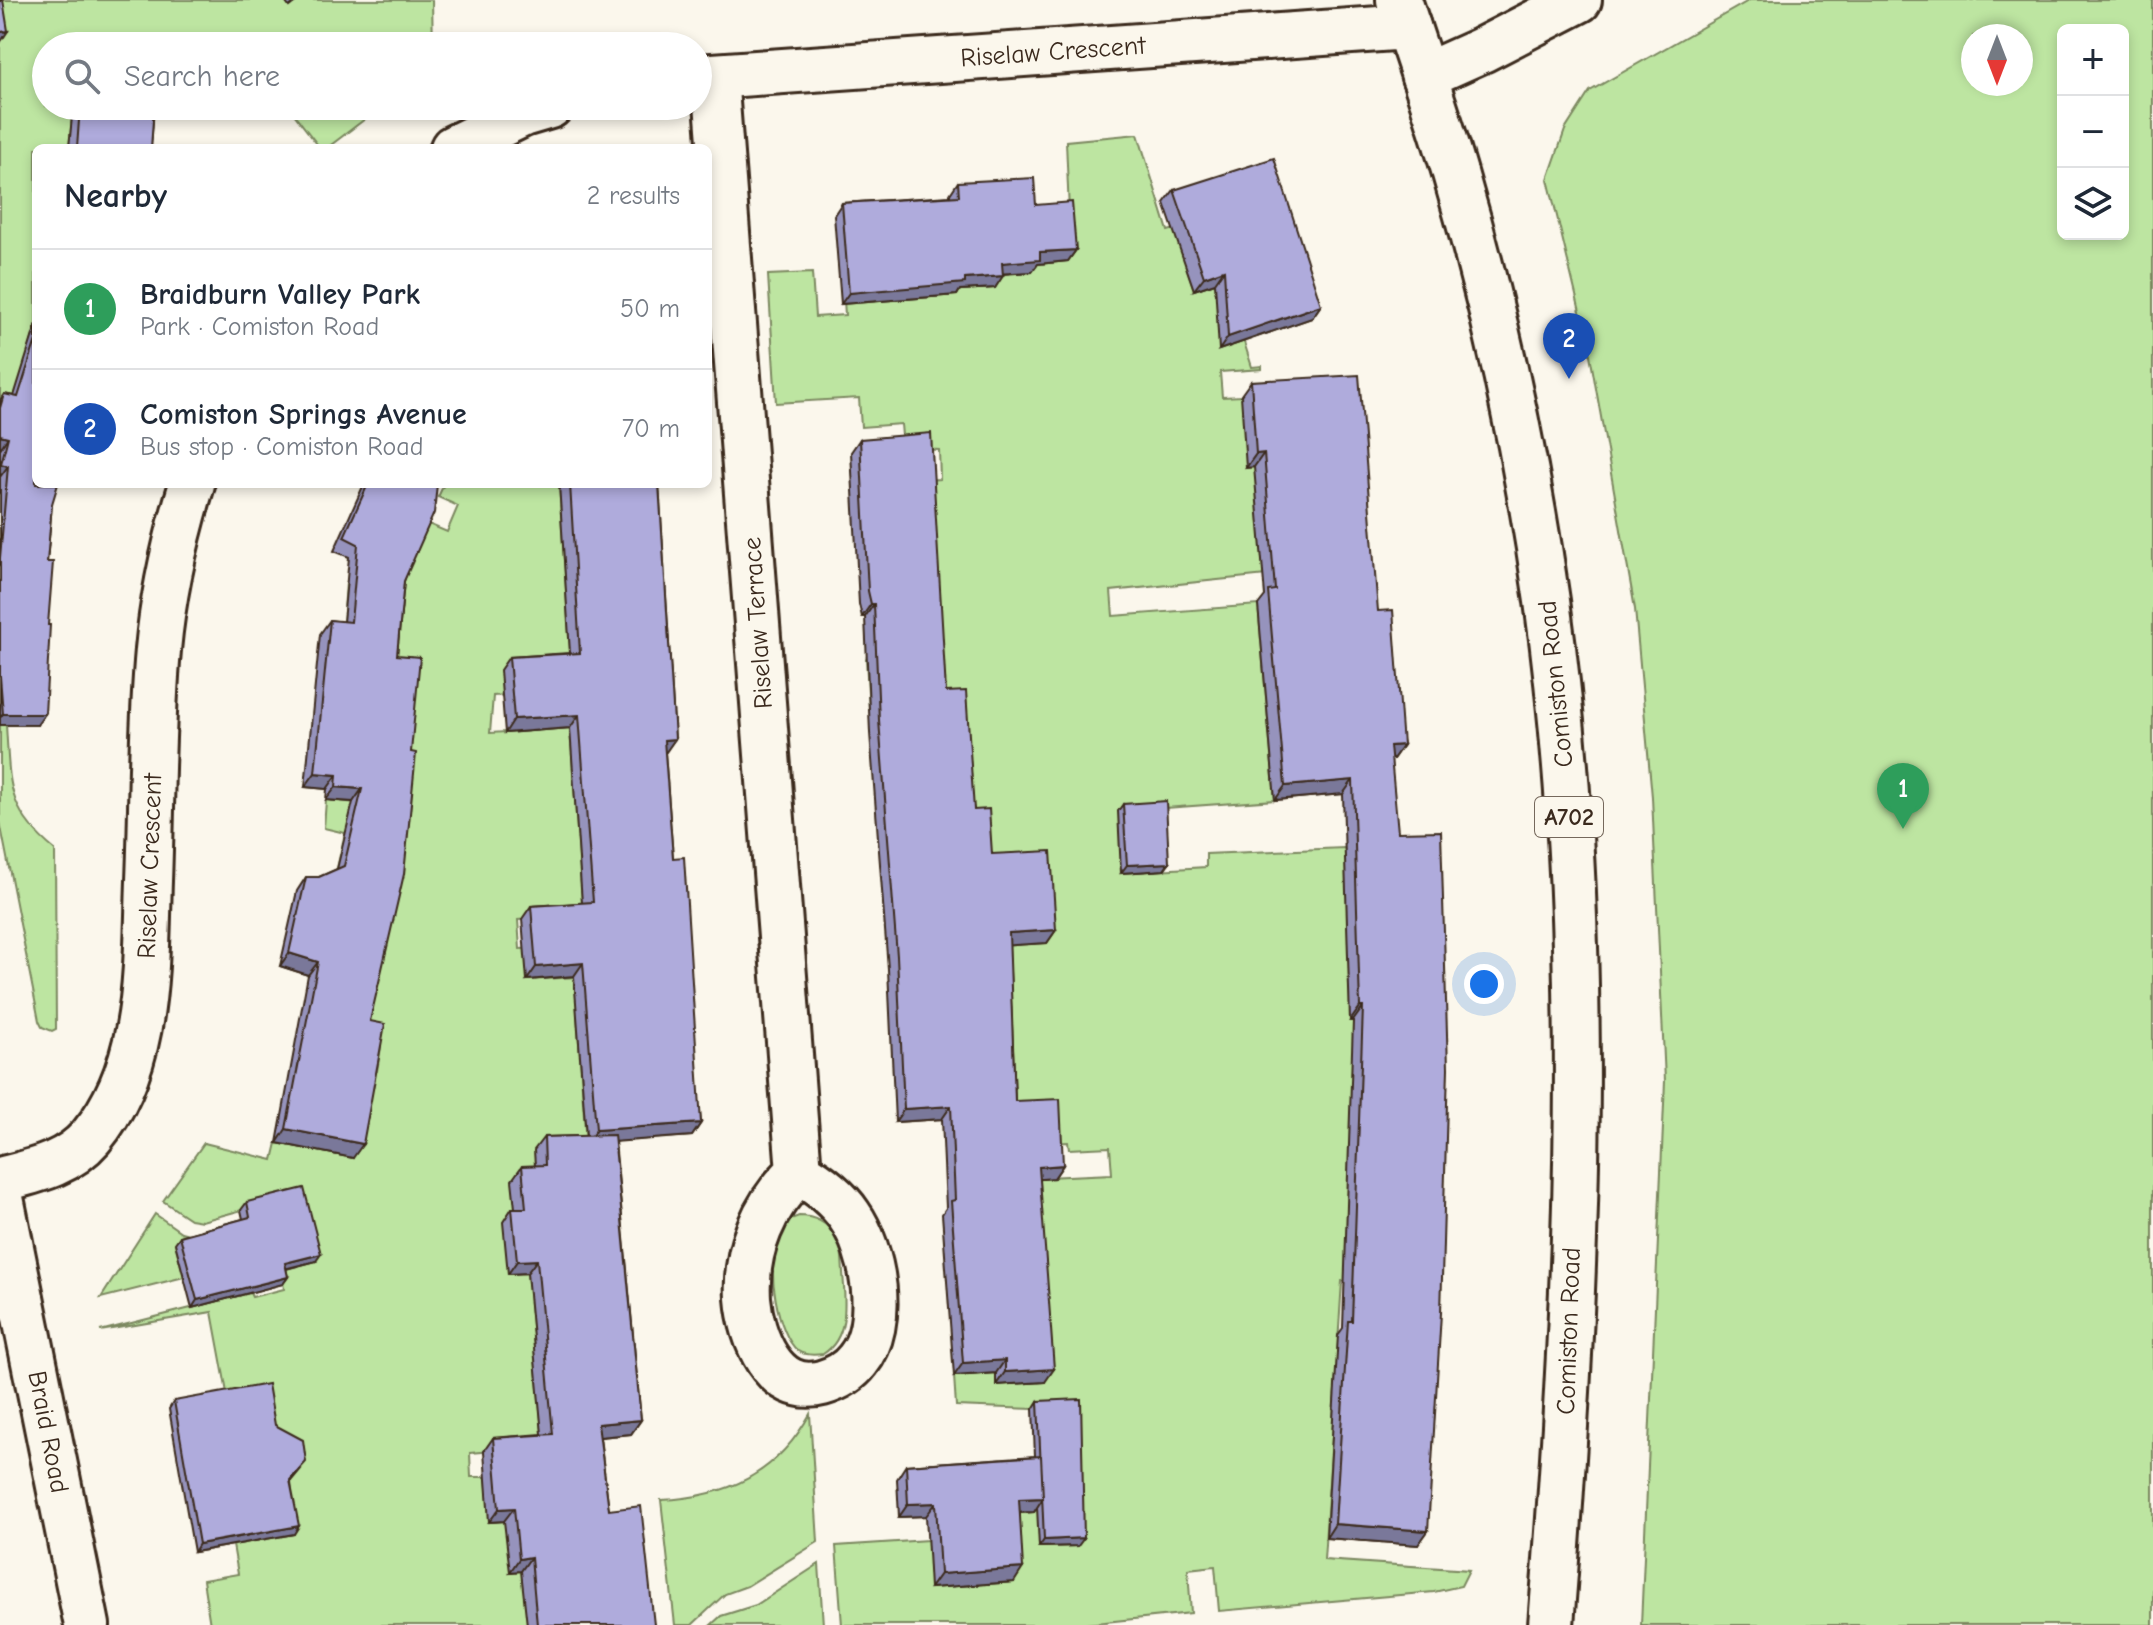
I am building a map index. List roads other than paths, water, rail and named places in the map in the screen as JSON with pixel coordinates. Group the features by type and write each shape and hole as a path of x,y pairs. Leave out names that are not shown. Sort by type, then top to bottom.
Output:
{"street":[{"path":"1424,76 1579,0"},
{"name":"Comiston Road","path":"1404,14 1482,274 1534,520 1555,664 1568,796 1576,986 1576,1130 1567,1387 1551,1625"},
{"name":"Riselaw Crescent","path":"712,75 1404,14"},
{"path":"461,144 511,120"},
{"name":"Riselaw Terrace","path":"710,120 712,144"},
{"name":"Riselaw Terrace","path":"712,147 799,1172"},
{"name":"Riselaw Crescent","path":"0,1180 53,1166 75,1153 106,1115 133,1050 144,994 158,650 170,573 191,488"},
{"name":"Braid Road","path":"0,1193 87,1625"}],"place":[{"name":"Comiston Springs Avenue","path":"1569,379"},
{"name":"Braidburn Valley Park","path":"1903,829"}]}
